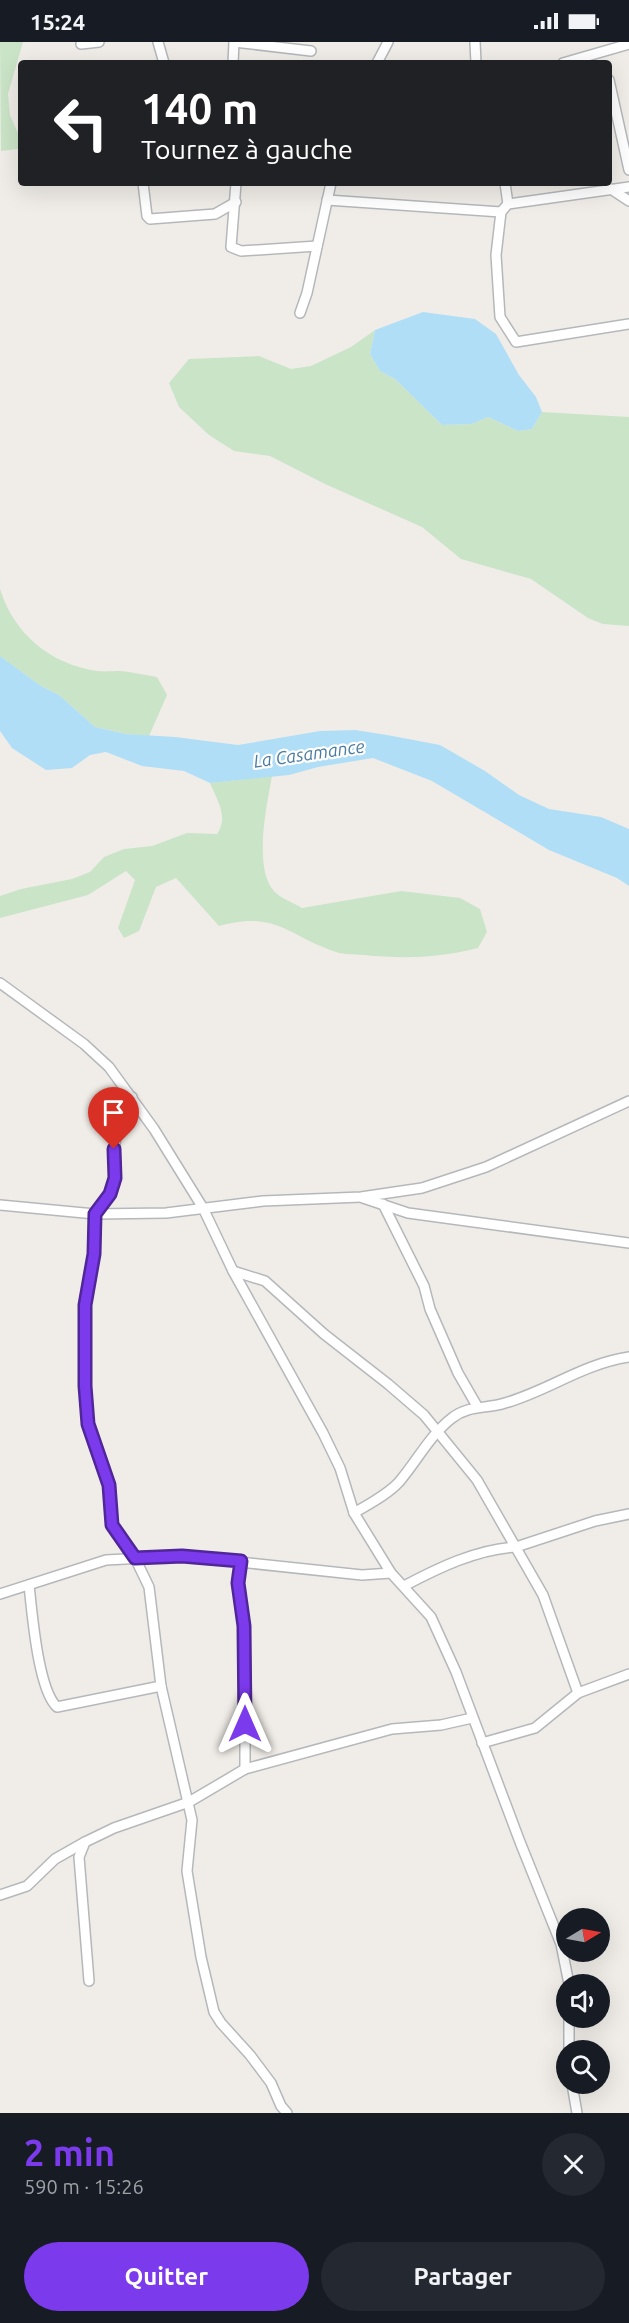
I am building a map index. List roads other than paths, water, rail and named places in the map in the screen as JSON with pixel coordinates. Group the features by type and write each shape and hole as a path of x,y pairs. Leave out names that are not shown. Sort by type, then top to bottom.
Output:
{"street":[{"path":"81,44 99,42"},
{"path":"158,42 163,60"},
{"path":"233,60 234,42 311,51"},
{"path":"379,60 388,42"},
{"path":"475,42 476,60"},
{"path":"573,60 617,45 629,44"},
{"path":"602,51 604,60"},
{"path":"613,114 629,170"},
{"path":"143,186 147,216 150,219 215,214 236,202"},
{"path":"236,186 231,247 242,251 318,246"},
{"path":"300,313 307,293 330,186"},
{"path":"505,186 508,204"},
{"path":"629,187 508,204 501,212 496,255 500,317 516,342 629,324"},
{"path":"611,189 629,201"},
{"path":"327,200 501,212"},
{"path":"215,214 233,221"},
{"path":"0,983 99,1056 154,1128 203,1208 233,1271 319,1425 340,1468 354,1513 392,1573 431,1617 456,1672 561,1944 567,1974"},
{"path":"132,1097 118,1128 114,1149 115,1178 110,1194 95,1214 94,1254 85,1305 85,1386 88,1424 109,1485 112,1525 135,1558 149,1587 156,1629 161,1686 192,1820 187,1871 201,1957 214,2012 271,2083 280,2106 287,2113"},
{"path":"0,1206 95,1214 166,1213 305,1198 361,1197 422,1188 457,1179 629,1101"},
{"path":"361,1197 408,1213 629,1243"},
{"path":"383,1204 424,1286 443,1340 477,1407"},
{"path":"233,1271 265,1281 324,1334 417,1409 438,1431 477,1480 543,1595 578,1693"},
{"path":"354,1513 378,1500 398,1483 438,1431 453,1416 477,1407 504,1404 605,1360 629,1357"},
{"path":"404,1586 446,1565 490,1551 516,1547 595,1521 629,1514"},
{"path":"0,1594 106,1560 135,1558 182,1556 362,1575 392,1573"},
{"path":"241,1561 238,1583 244,1626 245,1769"},
{"path":"29,1585 39,1659 50,1701 57,1707 161,1686"},
{"path":"482,1743 535,1728 578,1693 629,1674"},
{"path":"0,1895 27,1886 55,1859 85,1842 114,1828 189,1802 245,1769 392,1729 441,1725 472,1718"},
{"path":"85,1842 79,1857 89,1981"},
{"path":"574,2094 577,2113"}],"water":[{"path":"423,312 475,319 496,334 519,375 536,397 542,412 532,429 518,431 488,417 472,424 442,425 395,379 380,371 370,354 375,330"},
{"name":"La Casamance","path":"0,656 41,686 59,695 95,727 126,734 175,737 238,745 320,731 355,730 440,745 485,771 519,795 549,809 601,817 629,829 629,886 617,878 549,850 432,781 373,758 318,767 289,775 210,783 184,771 142,766 106,752 90,755 72,768 46,770 12,748 0,731"}]}
